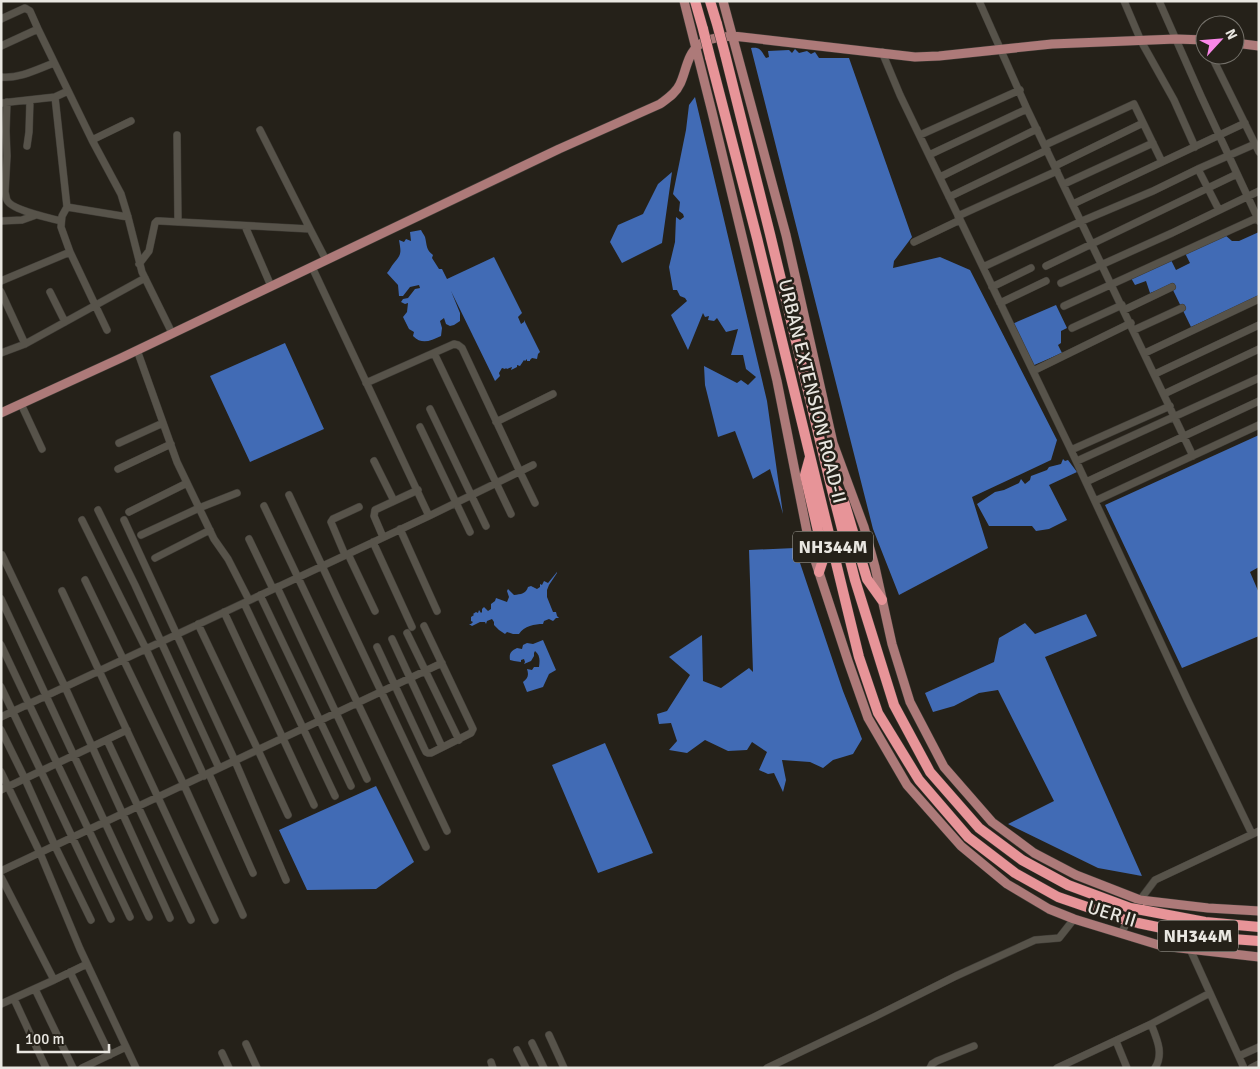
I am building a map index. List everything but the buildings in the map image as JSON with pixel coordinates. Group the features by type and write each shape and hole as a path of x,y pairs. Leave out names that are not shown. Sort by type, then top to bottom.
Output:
{"highway":[{"name":"URBAN EXTENSION ROAD-II","path":"695,1 758,238 859,657 878,713 919,780 968,837 1015,873 1058,897 1130,921 1205,937 1259,941"},
{"name":"URBAN EXTENSION ROAD-II","path":"710,1 725,54 855,580 894,705 930,772 979,828 1022,860 1068,885 1136,907 1205,922 1259,927"},
{"path":"810,454 805,475 824,557 820,572"},
{"path":"830,482 843,498 867,579 882,600"}],"main road":[{"name":"UER II","path":"684,1 777,381 809,542 868,718 907,784 961,846 1007,884 1049,909 1074,919 1162,946 1259,957"},
{"name":"UER II","path":"723,1 786,235 833,443 864,527 876,567 892,644 910,702 944,767 992,822 1034,853 1136,907 1259,911"},
{"path":"1,413 172,334 559,148 660,104 674,93 680,85 695,49 705,41 733,36 915,57 1052,44 1176,39 1195,40"},
{"path":"1245,44 1259,46"}],"street":[{"path":"979,1 1037,129 1193,456"},
{"path":"1124,1 1140,41 1174,100 1195,146"},
{"path":"1064,306 1258,218 1159,1"},
{"path":"1,19 25,8 30,11 92,140 121,194 139,264 172,334"},
{"path":"1,46 38,29"},
{"path":"882,52 900,95 982,267 1072,450 1188,701 1255,832 1155,880 1121,933"},
{"path":"1,77 16,76 54,63"},
{"path":"982,267 1198,169 1229,156 1257,148 1216,65"},
{"path":"920,135 1020,90"},
{"path":"61,221 12,205 6,199 3,191 7,156 4,103 55,97 68,91"},
{"path":"55,97 67,207 62,216 61,227 70,252 107,330"},
{"path":"27,146 30,100"},
{"path":"949,197 1134,104 1162,162"},
{"path":"929,155 1028,109"},
{"path":"92,140 131,121"},
{"path":"914,242 1143,123"},
{"path":"1073,204 1245,123"},
{"path":"940,177 1037,129"},
{"path":"260,130 326,260"},
{"path":"177,136 178,221"},
{"path":"1064,184 1153,143"},
{"path":"1198,169 1219,210"},
{"path":"1046,266 1237,174"},
{"path":"1061,283 1259,191"},
{"path":"67,207 128,217"},
{"path":"1,221 22,220 36,214"},
{"path":"139,264 149,251 157,221 310,229"},
{"path":"245,226 271,286"},
{"path":"1,281 70,252"},
{"path":"312,267 430,516"},
{"path":"992,287 1031,268"},
{"path":"1,354 25,344 145,278"},
{"path":"1000,303 1046,281"},
{"path":"1072,328 1172,287"},
{"path":"1,292 25,344"},
{"path":"50,292 65,322"},
{"path":"1144,353 1259,300"},
{"path":"1033,371 1132,327 1182,308"},
{"path":"1155,374 1259,325"},
{"path":"366,383 454,344 458,345 462,348 536,503"},
{"path":"1164,394 1259,349"},
{"path":"137,350 177,462 217,544 228,559 335,796"},
{"path":"434,354 511,514"},
{"path":"1077,461 1259,378"},
{"path":"496,422 552,394"},
{"path":"1086,482 1259,401"},
{"path":"21,404 42,449"},
{"path":"1072,450 1170,406"},
{"path":"430,409 486,526"},
{"path":"119,443 163,423"},
{"path":"1095,501 1259,425"},
{"path":"420,427 470,532"},
{"path":"118,469 171,444"},
{"path":"374,461 394,501"},
{"path":"1,717 430,516 533,465"},
{"path":"129,512 187,483"},
{"path":"383,537 374,513 375,510 418,490"},
{"path":"141,535 237,493"},
{"path":"290,495 447,831"},
{"path":"264,506 426,847"},
{"path":"359,507 333,519 331,522 375,611"},
{"path":"98,510 135,585 219,768"},
{"path":"82,520 207,774 253,873"},
{"path":"124,520 235,761 286,880"},
{"path":"400,529 437,611"},
{"path":"155,558 210,530"},
{"path":"249,539 337,713 367,779"},
{"path":"373,542 425,671 459,740"},
{"path":"2,555 65,687 170,918"},
{"path":"85,580 184,785 243,916"},
{"path":"62,591 215,920"},
{"path":"260,595 351,786"},
{"path":"1,599 149,917"},
{"path":"224,612 314,805"},
{"path":"198,624 288,815"},
{"path":"377,647 426,752 428,754 431,753 472,734 473,729 424,626"},
{"path":"392,640 442,747"},
{"path":"1,645 130,917"},
{"path":"1,871 442,663"},
{"path":"1,686 111,919"},
{"path":"1,730 91,920"},
{"path":"5,788 127,730"},
{"path":"107,740 191,920"},
{"path":"1,772 5,788 40,853 87,964 136,1068"},
{"path":"1,877 54,980"},
{"path":"767,1068 956,976 1035,940 1059,938 1074,919"},
{"path":"1190,949 1244,1068"},
{"path":"1,1004 87,964"},
{"path":"70,972 110,1055"},
{"path":"35,989 73,1068"},
{"path":"1057,1068 1151,1024 1210,993"},
{"path":"14,998 46,1068"},
{"path":"1151,1024 1159,1047 1158,1062 1155,1068"},
{"path":"548,1035 564,1068"},
{"path":"1116,1041 1127,1068"},
{"path":"246,1044 257,1068"},
{"path":"532,1044 544,1068"},
{"path":"930,1068 932,1064 938,1061 974,1046"},
{"path":"1239,1056 1259,1046"},
{"path":"82,1068 126,1047"},
{"path":"518,1050 526,1068"},
{"path":"222,1053 229,1068"},
{"path":"1251,1068 1259,1064"}],"water":[{"path":"751,48 762,51 766,58 769,57 768,51 789,50 792,53 795,49 799,53 807,51 811,54 815,52 819,58 849,58 912,237 894,261 893,268 940,257 970,270 1057,440 1051,460 972,497 988,548 899,595 873,529"},
{"path":"695,97 767,401 783,514 770,469 753,479 735,431 718,437 705,385 704,366 737,383 741,380 748,385 756,377 746,369 743,355 731,355 738,329 726,332 717,318 714,321 708,320 709,316 705,317 703,313 688,350 671,315 687,301 680,296 677,290 673,290 669,267 675,242 676,217 680,220 684,217 679,211 680,202 673,194 689,105"},
{"path":"672,172 662,243 622,263 610,242 618,225 643,214 658,184"},
{"path":"421,230 428,249 433,255 432,258 439,269 442,269 447,279 494,257 522,313 518,317 521,324 524,320 540,352 537,359 524,360 520,366 517,365 517,367 511,370 512,367 502,368 499,373 500,376 495,381 451,291 460,313 460,321 450,326 446,324 444,318 440,321 442,328 441,336 430,341 416,339 413,336 414,332 409,329 403,317 407,312 408,303 401,302 403,299 408,298 415,289 420,288 419,285 410,287 403,296 399,296 398,285 387,273 400,255 399,240 404,242 406,239 411,241 410,232"},
{"path":"1259,232 1259,297 1191,327 1171,286 1150,293 1146,281 1135,285 1131,278 1171,260 1176,270 1190,263 1185,253 1225,235 1232,241 1239,241"},
{"path":"1056,305 1067,328 1061,331 1061,343 1058,345 1062,353 1032,366 1012,324"},
{"path":"285,343 324,429 250,462 210,376"},
{"path":"1259,435 1259,567 1250,572 1259,593 1259,636 1182,668 1105,505"},
{"path":"1063,459 1065,461 1068,460 1077,472 1049,485 1067,520 1049,529 1036,531 1032,526 989,526 977,504 995,492 1019,483 1021,479 1025,484 1030,480 1031,476 1047,470 1049,467 1061,464"},
{"path":"795,548 843,691 862,739 853,754 833,760 823,768 810,762 782,760 786,780 783,792 774,773 768,774 759,770 767,752 752,742 747,750 728,751 705,740 687,753 669,750 677,741 671,723 659,724 657,714 667,711 690,675 669,657 702,635 703,681 721,688 749,668 753,672 749,550"},
{"path":"557,572 547,590 547,597 553,612 556,612 559,618 553,621 549,619 544,621 543,624 530,626 519,634 507,632 505,634 494,625 492,619 487,621 486,624 485,622 480,622 472,626 469,624 473,622 471,617 473,614 478,613 479,610 481,613 484,607 488,611 491,609 491,604 496,598 507,602 509,597 508,589 514,595 523,593 531,586 537,589 544,581 548,583"},
{"path":"1086,614 1097,636 1045,657 1142,876 1098,868 1008,824 1054,801 998,690 979,693 954,706 933,712 925,693 994,662 999,638 1025,623 1035,634"},
{"path":"543,640 556,670 549,674 543,687 527,692 523,682 528,676 527,669 532,670 534,667 539,667 539,656 535,651 531,661 524,664 524,659 521,662 510,660 510,654 517,648 522,649 523,645 527,643 533,644"},
{"path":"605,743 653,853 598,873 552,765"},
{"path":"376,786 414,862 376,889 307,890 279,830"}]}
